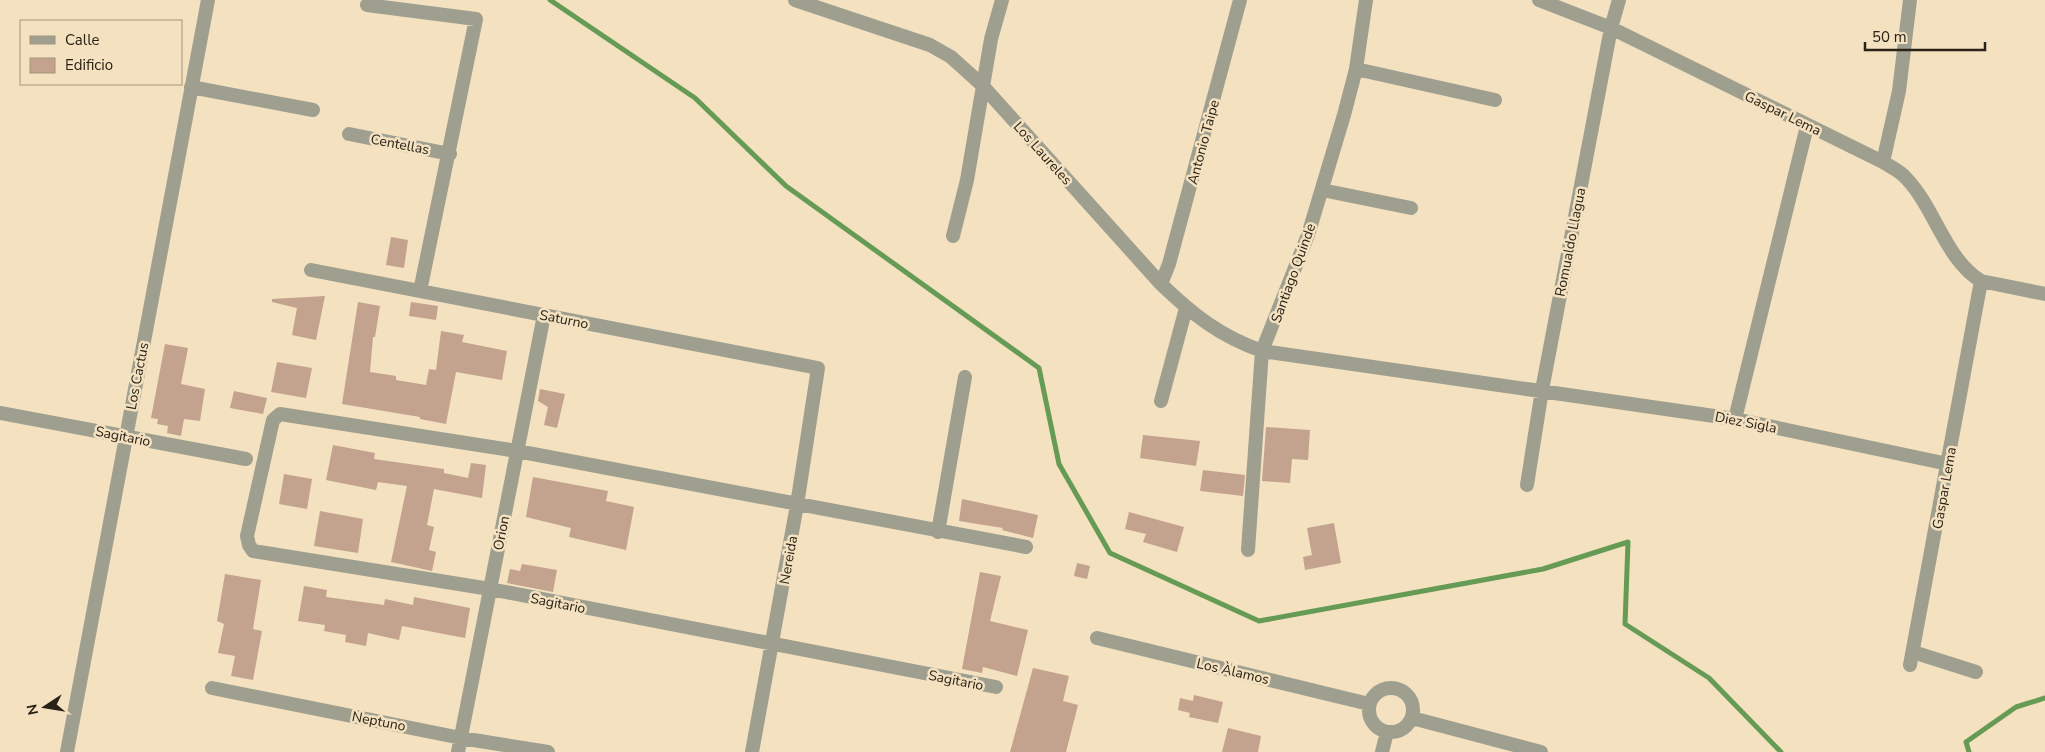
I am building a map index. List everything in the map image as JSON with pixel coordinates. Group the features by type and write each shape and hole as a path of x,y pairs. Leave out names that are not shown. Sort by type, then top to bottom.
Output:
{"street":[{"name":"Los Cactus","path":"67,752 208,0"},
{"name":"Los Laureles","path":"795,0 930,45 951,57 981,84 1161,284 1186,308 1214,330 1235,342 1262,351"},
{"path":"953,236 967,180 981,84 1002,0"},
{"name":"Antonio Taipe","path":"1161,284 1169,264 1240,0"},
{"name":"Santiago Quinde","path":"1248,550 1262,351 1308,236 1322,190 1356,69 1366,0"},
{"name":"Gaspar Lema","path":"1539,0 1611,28 1883,162 1905,176 1937,222 1955,256 1970,274 1981,281 2045,294"},
{"name":"Romualdo Llagua","path":"1527,485 1542,390 1611,28 1619,0"},
{"path":"1883,162 1899,91 1910,0"},
{"path":"367,5 476,19 450,154 420,291"},
{"path":"1356,69 1495,100"},
{"path":"192,87 313,110"},
{"path":"1735,419 1807,126"},
{"name":"Centellas","path":"349,134 450,154"},
{"path":"1322,190 1411,208"},
{"name":"Saturno","path":"311,270 818,368"},
{"name":"Gaspar Lema","path":"1976,672 1912,658 1981,281"},
{"path":"1161,401 1186,308"},
{"name":"Orion","path":"458,752 544,315"},
{"name":"Diez Sigla","path":"1262,351 1735,419 1948,464"},
{"name":"Nereida","path":"752,752 797,506 818,368"},
{"path":"938,532 965,377"},
{"name":"Sagitario","path":"0,412 246,460"},
{"name":"Sagitario","path":"517,451 280,414 273,420 247,536 249,545 253,551 490,589 996,687"},
{"path":"517,451 797,506 1026,547"},
{"name":"Los Àlamos","path":"1097,638 1370,704"},
{"name":"Neptuno","path":"212,688 461,738 548,752"},
{"path":"1384,689 1398,689 1409,697 1412,703 1412,718 1402,729 1387,732 1374,725 1370,718 1372,697 1384,689"},
{"path":"1412,718 1541,752"},
{"path":"1382,752 1387,732"}],"building":[{"path":"391,237 408,240 404,268 386,265"},
{"path":"325,296 316,340 292,335 297,308 272,302 272,299"},
{"path":"358,302 380,306 375,337 373,337 370,372 396,376 396,380 426,385 429,369 436,370 441,331 464,335 462,342 507,351 502,380 456,372 446,424 420,419 420,417 342,404"},
{"path":"411,302 438,306 436,320 409,316"},
{"path":"165,344 188,348 181,384 205,389 200,421 184,419 181,436 167,433 168,426 157,424 158,419 151,418"},
{"path":"277,362 312,368 306,398 271,392"},
{"path":"540,389 565,394 557,428 544,425 548,407 538,401"},
{"path":"234,391 267,398 263,414 230,408"},
{"path":"1266,427 1310,430 1308,460 1292,459 1290,483 1262,481"},
{"path":"1143,435 1200,441 1196,466 1140,458"},
{"path":"333,445 375,453 374,459 444,469 444,473 468,478 471,463 486,465 482,498 434,489 427,525 434,527 429,550 436,552 432,571 391,562 407,486 378,482 376,490 326,480"},
{"path":"1203,470 1245,475 1243,496 1200,491"},
{"path":"284,474 312,479 307,509 279,504"},
{"path":"533,477 608,491 606,501 634,507 626,550 569,537 571,528 526,517"},
{"path":"962,499 1038,515 1033,538 1002,530 1003,528 959,521"},
{"path":"320,511 363,519 358,553 314,546"},
{"path":"1129,512 1184,527 1177,552 1143,542 1146,534 1125,529"},
{"path":"1334,523 1341,563 1305,570 1303,557 1312,555 1307,528"},
{"path":"1077,563 1090,566 1087,579 1074,576"},
{"path":"522,564 557,570 553,592 507,583 510,569 520,571"},
{"path":"980,572 1001,576 990,621 1028,630 1017,676 983,667 982,673 962,669"},
{"path":"225,574 261,580 253,629 262,631 253,680 231,676 235,656 218,653 224,624 217,621"},
{"path":"304,586 327,590 326,597 384,605 385,599 413,605 414,597 470,608 465,638 402,626 399,640 368,633 366,646 345,642 346,635 324,631 325,625 298,621"},
{"path":"1033,668 1069,676 1063,701 1078,705 1066,752 1010,752"},
{"path":"1194,695 1223,702 1218,723 1189,717 1190,713 1178,710 1180,698 1193,701"},
{"path":"1228,728 1261,736 1258,752 1222,752"}],"waterway":[{"path":"550,0 695,98 786,186 1039,368 1059,464 1110,553 1259,621 1543,569 1628,542 1625,624 1709,678 1781,752"},
{"path":"1969,752 1966,742 2016,707 2045,698"}]}
